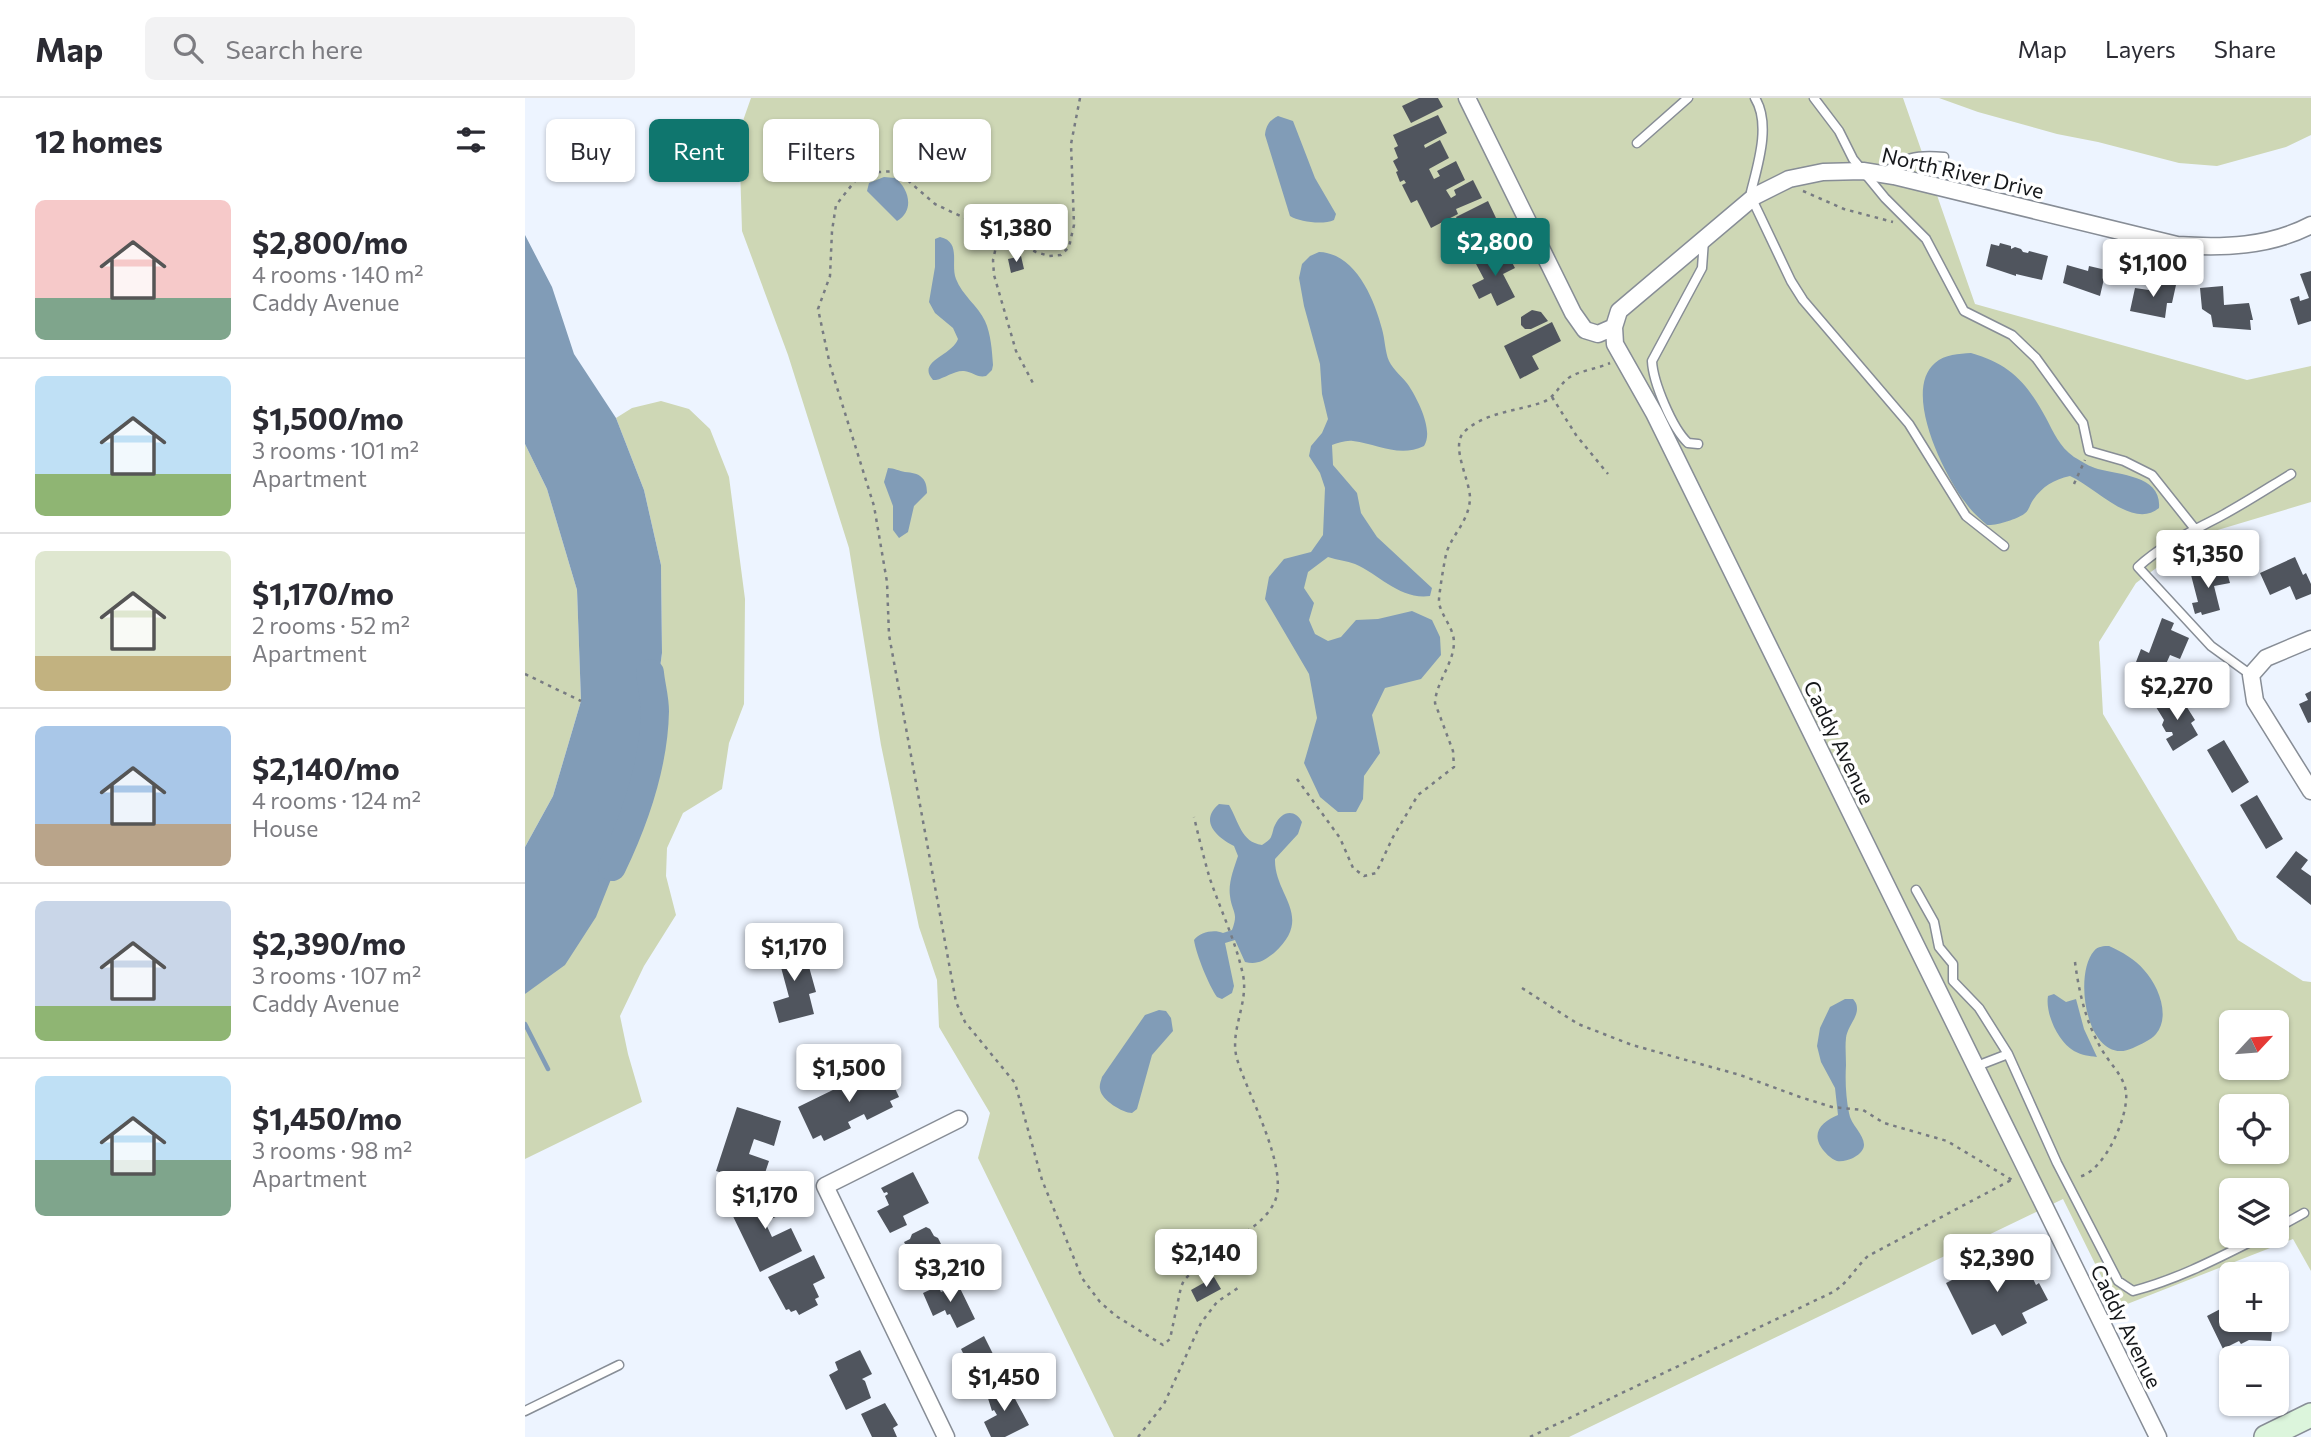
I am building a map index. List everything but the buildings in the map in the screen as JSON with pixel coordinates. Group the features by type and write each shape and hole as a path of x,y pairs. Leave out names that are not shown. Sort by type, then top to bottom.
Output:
{"street":[{"path":"1467,98 1573,313 1585,330 1598,334 1613,327"},
{"name":"North River Drive","path":"1613,327 1619,311 1752,199 1786,181 1823,172 1863,171 1881,174 2177,245 2217,248 2257,244 2299,232 2311,225"},
{"name":"Caddy Avenue","path":"1613,327 1615,344 1666,438 2158,1437"},
{"path":"2311,639 2266,658 2251,675 2255,701 2311,791"},
{"path":"946,1437 825,1186 958,1119"},
{"path":"2266,1437 2311,1415"}],"lane":[{"path":"1637,143 1688,98"},
{"path":"1755,98 1762,115 1762,134 1752,199 1791,281 1803,300 1909,424 1966,516 2004,546"},
{"path":"1814,98 1839,131 1853,159 1934,251 1964,311 2012,335 2036,358 2083,424 2089,451 2125,461 2152,475 2195,529"},
{"path":"1881,174 1903,159 1924,155 1944,157"},
{"path":"1698,444 1688,443 1681,435 1653,375 1652,361 1702,268 1705,255 1704,238"},
{"path":"2251,675 2211,646 2138,568 2155,551 2291,474"},
{"path":"1916,890 1934,922 1939,947 1953,964 1953,981 1979,1008 2008,1054 2057,1163 2118,1281 2133,1291 2173,1279 2237,1248"},
{"path":"1977,1066 2008,1054"},
{"path":"2289,1221 2304,1213"},
{"path":"525,1411 618,1365"}],"path":[{"path":"1080,98 1071,144 1074,225 1069,247 1061,255 1049,256 935,204 897,170 887,170 865,176 850,187 837,205 832,232 830,276 818,303 818,318 874,506 887,582 890,635 956,1002 965,1022 1015,1083 1042,1180 1082,1278 1100,1302 1116,1316 1163,1345 1170,1339 1184,1280 1191,1273 1189,1259 1230,1241 1253,1227 1265,1217 1277,1194 1275,1164 1269,1143 1235,1052 1244,987 1243,976 1193,817"},
{"path":"1786,181 1844,209 1913,226"},
{"path":"999,233 993,260 994,275 1016,351 1035,387"},
{"path":"1297,779 1339,838 1353,868 1358,873 1369,876 1379,870 1393,837 1418,795 1452,771 1455,761 1435,703 1449,667 1453,646 1451,630 1439,604 1439,591 1443,582 1447,551 1465,520 1470,498 1458,443 1464,432 1492,417 1544,402 1573,376 1623,357"},
{"path":"1552,397 1576,435 1608,474"},
{"path":"2074,484 2089,451"},
{"path":"525,674 580,701"},
{"path":"2057,1163 2077,1177 2091,1173 2111,1145 2126,1101 2123,1083 2102,1050 2086,1013 2075,962"},
{"path":"1522,988 1578,1024 1632,1045 1740,1075 1832,1107 1856,1108 1884,1123 1947,1142 2012,1180"},
{"path":"1530,1437 1833,1292 1845,1284 1868,1256 2029,1173"},
{"path":"1138,1437 1164,1404 1201,1323 1217,1302 1241,1286"}],"green space":[{"path":"751,98 1903,98 1975,304 2247,380 2311,366 2311,502 2201,535 2136,583 2099,642 2103,714 2238,940 2303,981 2311,982 2311,1271 2293,1239 2289,1241 2289,1178 2219,1178 2219,1248 2270,1248 2234,1262 2219,1262 2219,1268 2117,1308 2063,1199 1569,1437 1114,1437 978,1158 990,1113 939,1027 937,980 919,927 881,745 849,548 788,355 742,231 741,182 749,182 749,119 744,119"},
{"path":"1939,98 2311,98 2311,135 2286,147 2217,166 2179,163 2057,134"},
{"path":"661,401 689,409 710,429 729,477 745,599 744,704 729,743 722,789 683,813 667,848 666,876 676,915 644,966 620,1016 642,1102 525,1159 525,994 623,849 649,750 662,653 661,565 644,490 616,418 632,408"},
{"path":"525,444 547,489 577,590 581,701 553,796 525,847"}],"water":[{"path":"1278,116 1293,121 1315,178 1336,214 1334,220 1312,222 1290,216 1265,135 1269,123"},
{"path":"893,178 893,182 900,182 907,193 908,206 903,217 897,221 867,191 869,183 879,182 879,179"},
{"path":"525,235 552,287 574,354 616,418 644,490 661,565 662,653 649,750 623,849 596,917 565,965 525,994 525,847 553,796 581,701 577,590 547,489 525,444"},
{"path":"940,237 951,244 956,279 987,326 993,365 986,376 961,371 933,380 929,373 932,363 955,345 958,339 953,328 935,313 929,302 935,267 935,239"},
{"path":"1319,252 1332,254 1343,260 1361,279 1374,304 1389,361 1417,399 1427,432 1424,446 1406,451 1353,441 1332,445 1333,465 1357,493 1361,513 1377,537 1432,588 1430,596 1400,591 1355,564 1328,557 1308,572 1304,588 1314,603 1309,620 1315,634 1328,641 1341,637 1356,620 1378,619 1412,611 1432,620 1440,637 1441,655 1421,679 1385,688 1372,715 1380,753 1364,776 1363,799 1356,812 1338,812 1320,797 1304,763 1317,718 1309,674 1265,599 1269,577 1284,559 1311,552 1323,535 1325,488 1320,473 1309,456 1311,446 1322,433 1328,419 1322,394 1320,364 1299,278 1302,264"},
{"path":"1971,353 1996,363 2016,376 2032,395 2057,439 2069,453 2095,468 2147,483 2158,497 2159,508 2138,514 2126,510 2070,476 2045,487 2021,516 1987,525 1967,505 1947,473 1924,412 1926,376 1935,363 1948,356"},
{"path":"888,468 918,475 927,488 927,493 914,506 908,532 899,538 893,530 893,506 884,482"},
{"path":"1219,804 1229,805 1245,836 1262,845 1270,838 1274,826 1284,814 1292,813 1302,822 1298,834 1275,859 1276,872 1292,917 1286,940 1274,953 1257,963 1245,962 1235,940 1225,943 1234,986 1232,993 1222,999 1217,997 1210,985 1194,940 1207,932 1223,933 1232,930 1235,919 1230,886 1238,856 1234,846 1212,828 1210,816"},
{"path":"2109,946 2137,962 2144,970 2158,992 2162,1010 2160,1027 2154,1036 2133,1048 2118,1051 2105,1045 2095,1033 2088,1017 2085,998 2084,980 2088,963 2096,949"},
{"path":"2054,994 2066,1002 2076,999 2084,1029 2097,1057 2074,1051 2058,1034 2048,1003 2048,996"},
{"path":"1845,999 1853,999 1857,1006 1846,1038 1846,1089 1849,1113 1864,1147 1853,1158 1839,1161 1822,1149 1817,1136 1828,1120 1838,1115 1835,1088 1821,1062 1817,1046 1820,1028 1830,1007"},
{"path":"1159,1010 1166,1011 1171,1018 1173,1031 1152,1055 1137,1109 1132,1113 1128,1112 1113,1105 1101,1093 1102,1077 1145,1015"}],"waterway":[{"path":"612,867 642,791 651,751 655,711 650,673"},
{"path":"525,1024 548,1069"}]}
